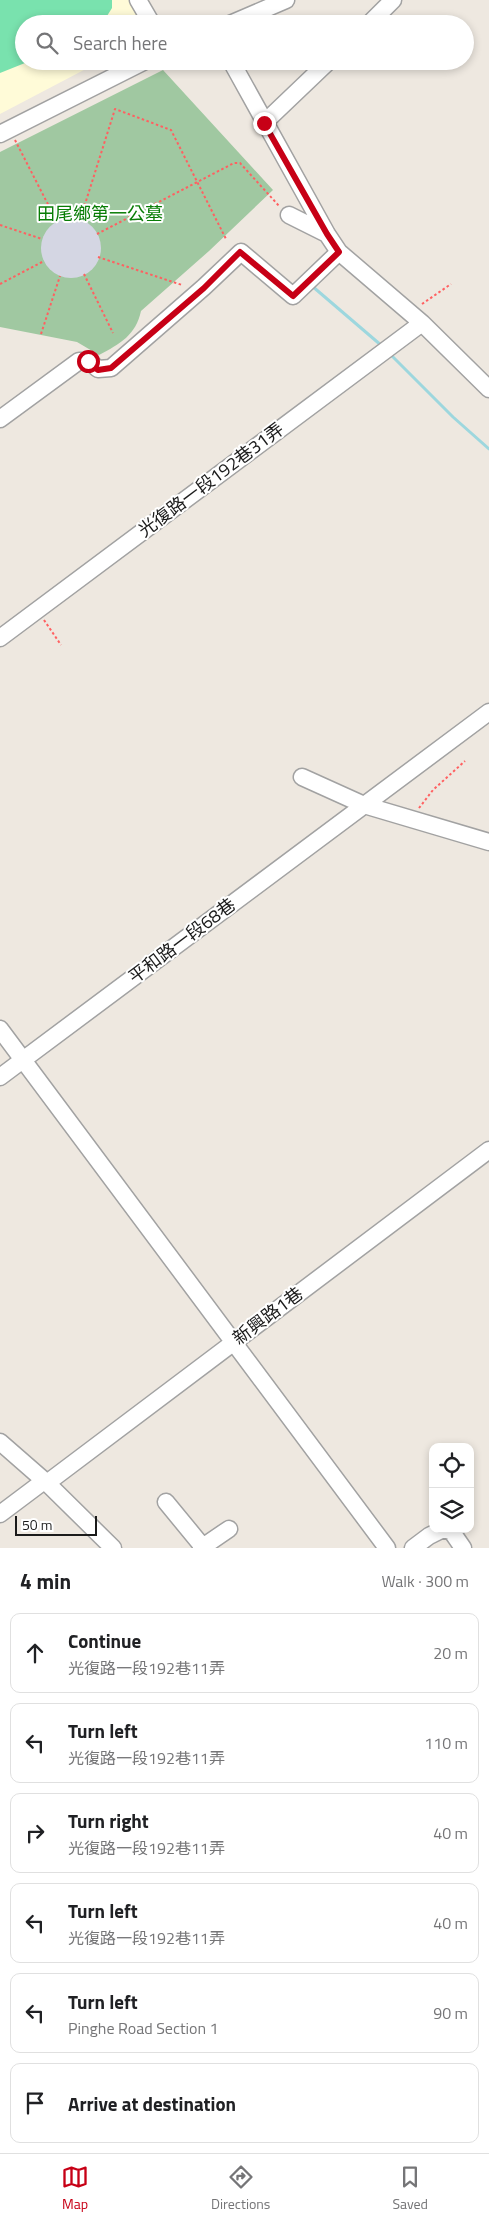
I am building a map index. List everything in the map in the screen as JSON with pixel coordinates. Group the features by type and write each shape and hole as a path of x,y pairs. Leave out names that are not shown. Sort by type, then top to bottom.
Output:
{"street":[{"path":"138,0 147,15"},
{"path":"251,15 286,0"},
{"path":"378,15 393,0"},
{"path":"5,132 127,70"},
{"path":"237,70 264,123 339,252 416,318 489,390"},
{"path":"264,123 320,70"},
{"path":"289,215 327,234"},
{"path":"0,419 79,361 88,361 98,370 111,368 204,288 240,252 293,296 339,252"},
{"name":"光復路一段192巷31弄","path":"0,638 416,318"},
{"name":"平和路一段68巷","path":"0,1077 489,712"},
{"path":"302,777 364,805 489,842"},
{"path":"0,1029 121,1190 123,1197 234,1342 387,1548"},
{"name":"新興路1巷","path":"0,1514 234,1342 489,1150"},
{"path":"0,1442 45,1482 113,1548"},
{"path":"166,1502 202,1548 229,1529"},
{"path":"413,1548 435,1533"},
{"path":"453,1533 463,1548"}],"path":[{"path":"80,220 115,109 171,130 226,239"},
{"path":"5,132 58,222"},
{"path":"97,234 234,163 240,163 272,200 289,215"},
{"path":"0,225 42,239"},
{"path":"98,258 182,285"},
{"path":"0,284 44,261"},
{"path":"84,274 112,333"},
{"path":"41,334 60,276"},
{"path":"416,318 451,284"},
{"path":"37,610 61,645"},
{"path":"410,818 433,790 465,761"}],"shaded area":[{"path":"0,0 132,0 141,15 15,15 15,70 84,70 0,114"},
{"path":"71,218 87,223 92,227 96,232 101,248 96,264 92,269 87,273 71,278 55,273 50,269 46,264 41,248 46,232 50,227 55,223"}],"green space":[{"path":"0,0 112,0 112,8 108,15 15,15 15,67 0,73"},
{"name":"田尾鄉第一公墓","path":"163,70 273,190 209,251 141,311 139,319 126,338 99,355 77,342 0,327 0,152"}],"waterway":[{"path":"312,286 382,346"},
{"path":"390,354 453,417 489,449"}],"route":[{"path":"88,361 98,370 111,368 204,288 240,252 293,296 339,252 264,123"}]}
